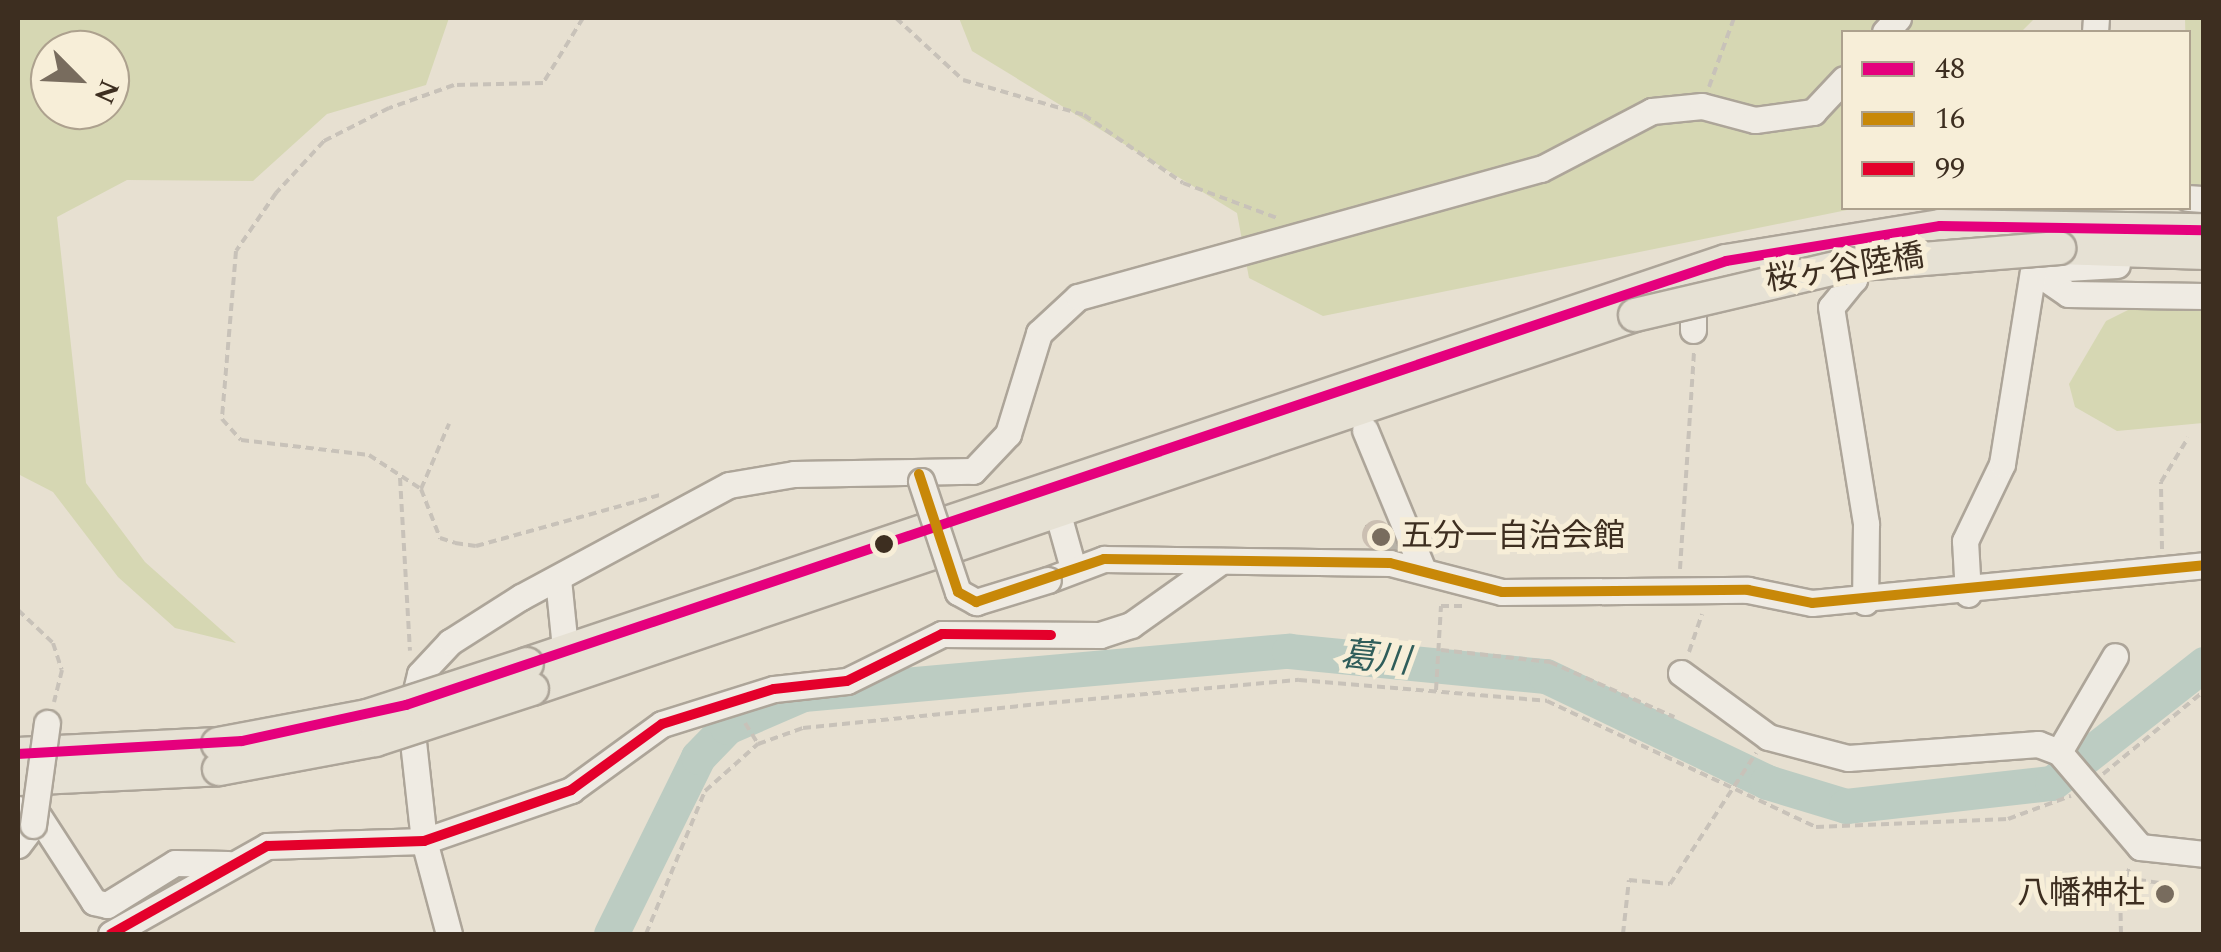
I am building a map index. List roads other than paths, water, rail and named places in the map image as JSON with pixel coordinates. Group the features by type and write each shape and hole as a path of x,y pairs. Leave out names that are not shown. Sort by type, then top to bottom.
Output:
{"main road":[{"path":"2069,225 2204,230"},
{"path":"2069,225 2204,253"},
{"name":"桜ヶ谷陸橋","path":"1638,300 2069,225"},
{"path":"566,664 1057,511 1638,300"},
{"path":"18,779 218,756 530,676 1638,300"},
{"path":"18,754 218,756"}],"street":[{"path":"449,934 424,842 410,716 420,674 450,642 729,484 794,474 920,477 973,470 993,458 1056,310 1541,170 1652,111 1702,106 1755,120 1814,112 1841,82"},
{"path":"1693,341 1692,284 1819,257 1853,271 1831,307 1866,524 1865,602"},
{"path":"2032,270 2138,265"},
{"path":"2032,270 2068,294 2204,296"},
{"path":"1968,594 1965,542 2002,464 2032,270"},
{"path":"1366,430 1421,566"},
{"path":"920,477 958,592 976,602 1104,559 1421,566 1502,592 1711,590 1865,602 2204,566"},
{"path":"1057,511 1073,568"},
{"path":"110,934 228,864 301,839 424,842 571,790 662,724 774,690 848,681 942,634 1100,635 1131,625 1222,561"},
{"path":"558,579 566,664"},
{"path":"2061,755 2115,656"},
{"path":"1681,673 1768,738 1848,758 2038,744 2061,755 2140,848 2204,854"},
{"path":"23,826 46,723"},
{"path":"23,826 39,817 94,902 107,906 176,862 228,864"}],"waterway":[{"name":"葛川","path":"611,934 698,757 727,727 803,694 1289,651 1546,676 1767,782 1846,806 2052,783 2204,664"}],"place":[{"name":"五分一自治会館","path":"1381,537"},
{"name":"八幡神社","path":"2165,894"}]}
